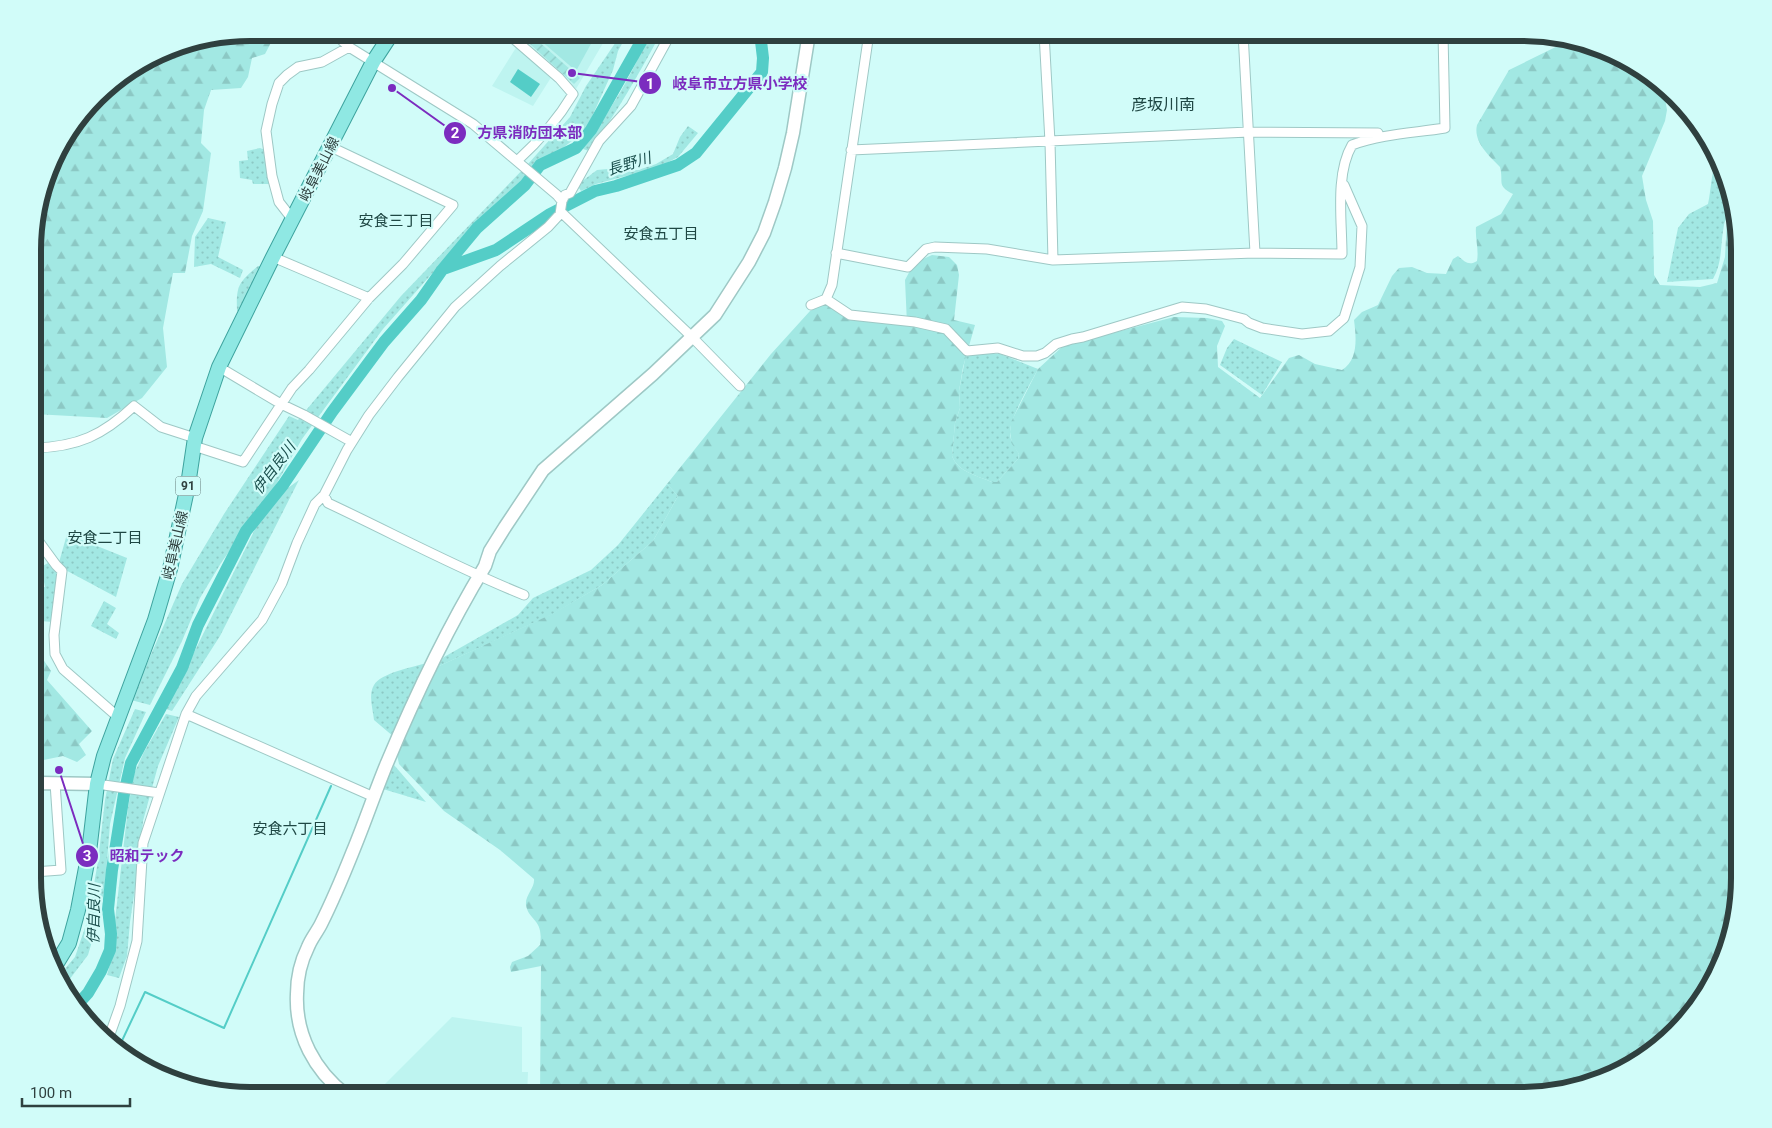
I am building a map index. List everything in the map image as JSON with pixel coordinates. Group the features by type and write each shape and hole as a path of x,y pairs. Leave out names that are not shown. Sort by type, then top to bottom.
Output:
{"main road":[{"name":"岐阜美山線","path":"59,962 68,943 78,910 90,844 97,784 104,756 152,627 170,569 188,485 194,442 219,367 373,62 386,41"}],"street":[{"path":"342,41 349,47 473,124 518,162 559,198 561,212 692,337 740,386"},
{"path":"517,41 560,78 573,94 562,113 518,162"},
{"path":"559,198 570,193 600,141 630,106 666,41"},
{"path":"335,1087 319,1070 303,1038 298,1018 296,994 299,972 307,948 320,926 354,850 392,753 434,659 508,520 544,470 653,374 715,315 749,262 764,233 775,202 793,133 808,41"},
{"path":"811,305 826,299 832,285 868,41"},
{"path":"1044,41 1050,142 1052,260"},
{"path":"1244,41 1255,253"},
{"path":"836,253 908,267 926,250 935,247 988,250 1052,260 1255,253 1342,254 1342,180 1347,154 1352,145 1373,138 1445,128 1443,41"},
{"path":"293,220 279,202 272,176 266,131 272,104 280,83 298,67 322,62 349,47"},
{"path":"851,150 1249,132 1419,132"},
{"path":"41,447 67,445 96,435 117,422 134,406 161,427 243,462 292,388 310,370 370,298 403,264 452,205 331,146"},
{"path":"826,299 850,315 915,322 946,329 967,351 998,348 1023,356 1037,356 1045,353 1056,344 1072,338 1083,337 1182,307 1206,309 1244,319 1262,328 1302,334 1329,331 1344,318 1360,267 1362,226 1342,180"},
{"path":"110,1033 120,1006 137,941 143,843 156,793 186,714 196,696 262,620 282,583 297,543 315,504 324,495 352,442 398,376 455,307 500,266 548,227 561,212"},
{"path":"273,257 370,298"},
{"path":"219,367 281,404 352,442"},
{"path":"324,495 328,503 444,558 482,572 524,595"},
{"path":"41,545 62,571 54,635 54,654 63,669 118,717"},
{"path":"186,714 374,796"},
{"path":"41,871 60,870 55,783"},
{"path":"41,784 97,784 156,793"}],"shaded area":[{"path":"523,41 604,41 576,89"},
{"path":"517,46 552,76 533,106 492,86"},
{"path":"518,69 540,84 531,97 510,82"},
{"path":"452,1017 522,1027 522,1072 528,1072 527,1087 382,1087"}],"green space":[{"path":"272,41 265,54 252,58 248,77 241,88 211,90 204,110 201,143 211,153 203,211 192,236 185,273 173,273 163,328 167,367 142,398 107,418 41,414 41,250 45,210 57,170 76,134 93,112 112,93 134,76 170,57 196,48 223,43"},
{"path":"527,41 538,41 580,78 574,84"},
{"path":"541,41 593,41 576,71"},
{"path":"617,41 624,41 618,51 613,70 586,130 555,154 544,159 459,243 383,329 302,439 274,488 221,563 200,598 182,641 150,705 131,700 182,584 224,514 289,416 298,420 401,296 528,164 570,117 586,86"},
{"path":"646,41 657,41 609,123 589,151 583,149 620,93"},
{"path":"1562,45 1589,52 1626,69 1665,97 1667,110 1665,121 1642,176 1646,200 1653,221 1654,275 1660,285 1700,287 1717,283 1725,257 1728,217 1731,250 1731,878 1727,918 1715,958 1696,994 1670,1026 1638,1052 1602,1071 1562,1083 1522,1087 540,1087 541,966 511,972 510,967 512,962 528,956 540,945 540,930 526,905 534,879 500,850 444,811 399,764 396,750 437,667 552,614 602,585 653,541 678,496 667,484 771,354 810,311 825,304 869,318 907,324 905,280 914,263 932,255 949,257 957,265 959,275 954,320 975,325 963,367 959,391 960,408 955,423 952,456 964,470 992,482 997,482 1018,459 1019,454 1012,444 1011,422 1038,369 1063,346 1174,317 1207,318 1222,321 1225,326 1217,346 1218,367 1260,398 1289,358 1299,355 1315,364 1342,370 1347,366 1354,354 1356,340 1354,320 1362,312 1378,305 1392,276 1399,268 1412,267 1427,273 1446,274 1453,259 1458,256 1467,263 1477,261 1476,227 1501,214 1513,194 1502,186 1500,167 1480,143 1476,131 1477,125 1509,70"},
{"path":"688,126 698,133 678,157 651,171 596,184 581,191 577,185 597,170 638,170 656,164 673,154 680,137"},
{"path":"260,148 265,150 272,184 253,184 252,180 240,178 239,161 248,160 247,151"},
{"path":"1714,168 1724,196 1728,215 1724,225 1720,259 1716,272 1713,279 1667,282 1678,228 1689,214 1708,204"},
{"path":"208,218 226,222 218,257 243,270 240,278 211,264 194,267 195,237"},
{"path":"258,266 261,266 241,311 237,311 237,295 240,285"},
{"path":"1234,339 1282,362 1262,395 1220,365 1227,348"},
{"path":"966,354 1000,354 1038,369 1017,410 1011,427 1011,439 1019,454 1018,459 997,482 992,482 964,470 952,456 955,423 960,408 959,391"},
{"path":"299,480 220,636 172,711 166,709 262,515 285,490"},
{"path":"667,484 678,496 653,541 602,585 553,614 437,667 444,657 518,615 533,598 591,570 618,545"},
{"path":"67,534 127,558 116,597 58,566"},
{"path":"48,563 58,575 53,622 41,621 41,587 45,587 41,567"},
{"path":"104,601 116,608 107,624 119,633 116,639 91,626"},
{"path":"41,656 51,671 47,680 92,731 79,744 86,755 77,762 63,756 41,761"},
{"path":"427,663 394,737 374,720 371,698 372,689 383,677"},
{"path":"135,709 146,712 125,758 110,824 105,887 96,928 88,955 68,981 63,971 75,957 88,919 98,861 105,800 113,759"},
{"path":"166,714 179,717 158,766 143,821 127,956 119,978 107,975 114,949 115,920 128,808 134,774 144,752"},
{"path":"394,765 426,802 383,789"}],"waterway":[{"name":"伊自良川","path":"81,1001 88,993 101,971 110,950 111,934 108,909 112,870 131,763 182,668 198,625 246,531 283,485 332,412 384,342 421,300 442,270 477,228 525,185 540,165 576,148 591,130 641,41"},
{"name":"長野川","path":"443,269 496,250 550,214 595,191 616,186 678,165 696,153 762,72 761,41"},
{"path":"121,1042 145,992 224,1028 331,786"}],"place":[{"name":"岐阜市立方県小学校","path":"572,73"},
{"name":"方県消防団本部","path":"392,88"},
{"name":"昭和テック","path":"59,770"}],"district":[{"name":"彦坂川南","path":"1163,104"},
{"name":"安食三丁目","path":"396,221"},
{"name":"安食五丁目","path":"661,234"},
{"name":"安食二丁目","path":"105,538"},
{"name":"安食六丁目","path":"290,829"}]}
